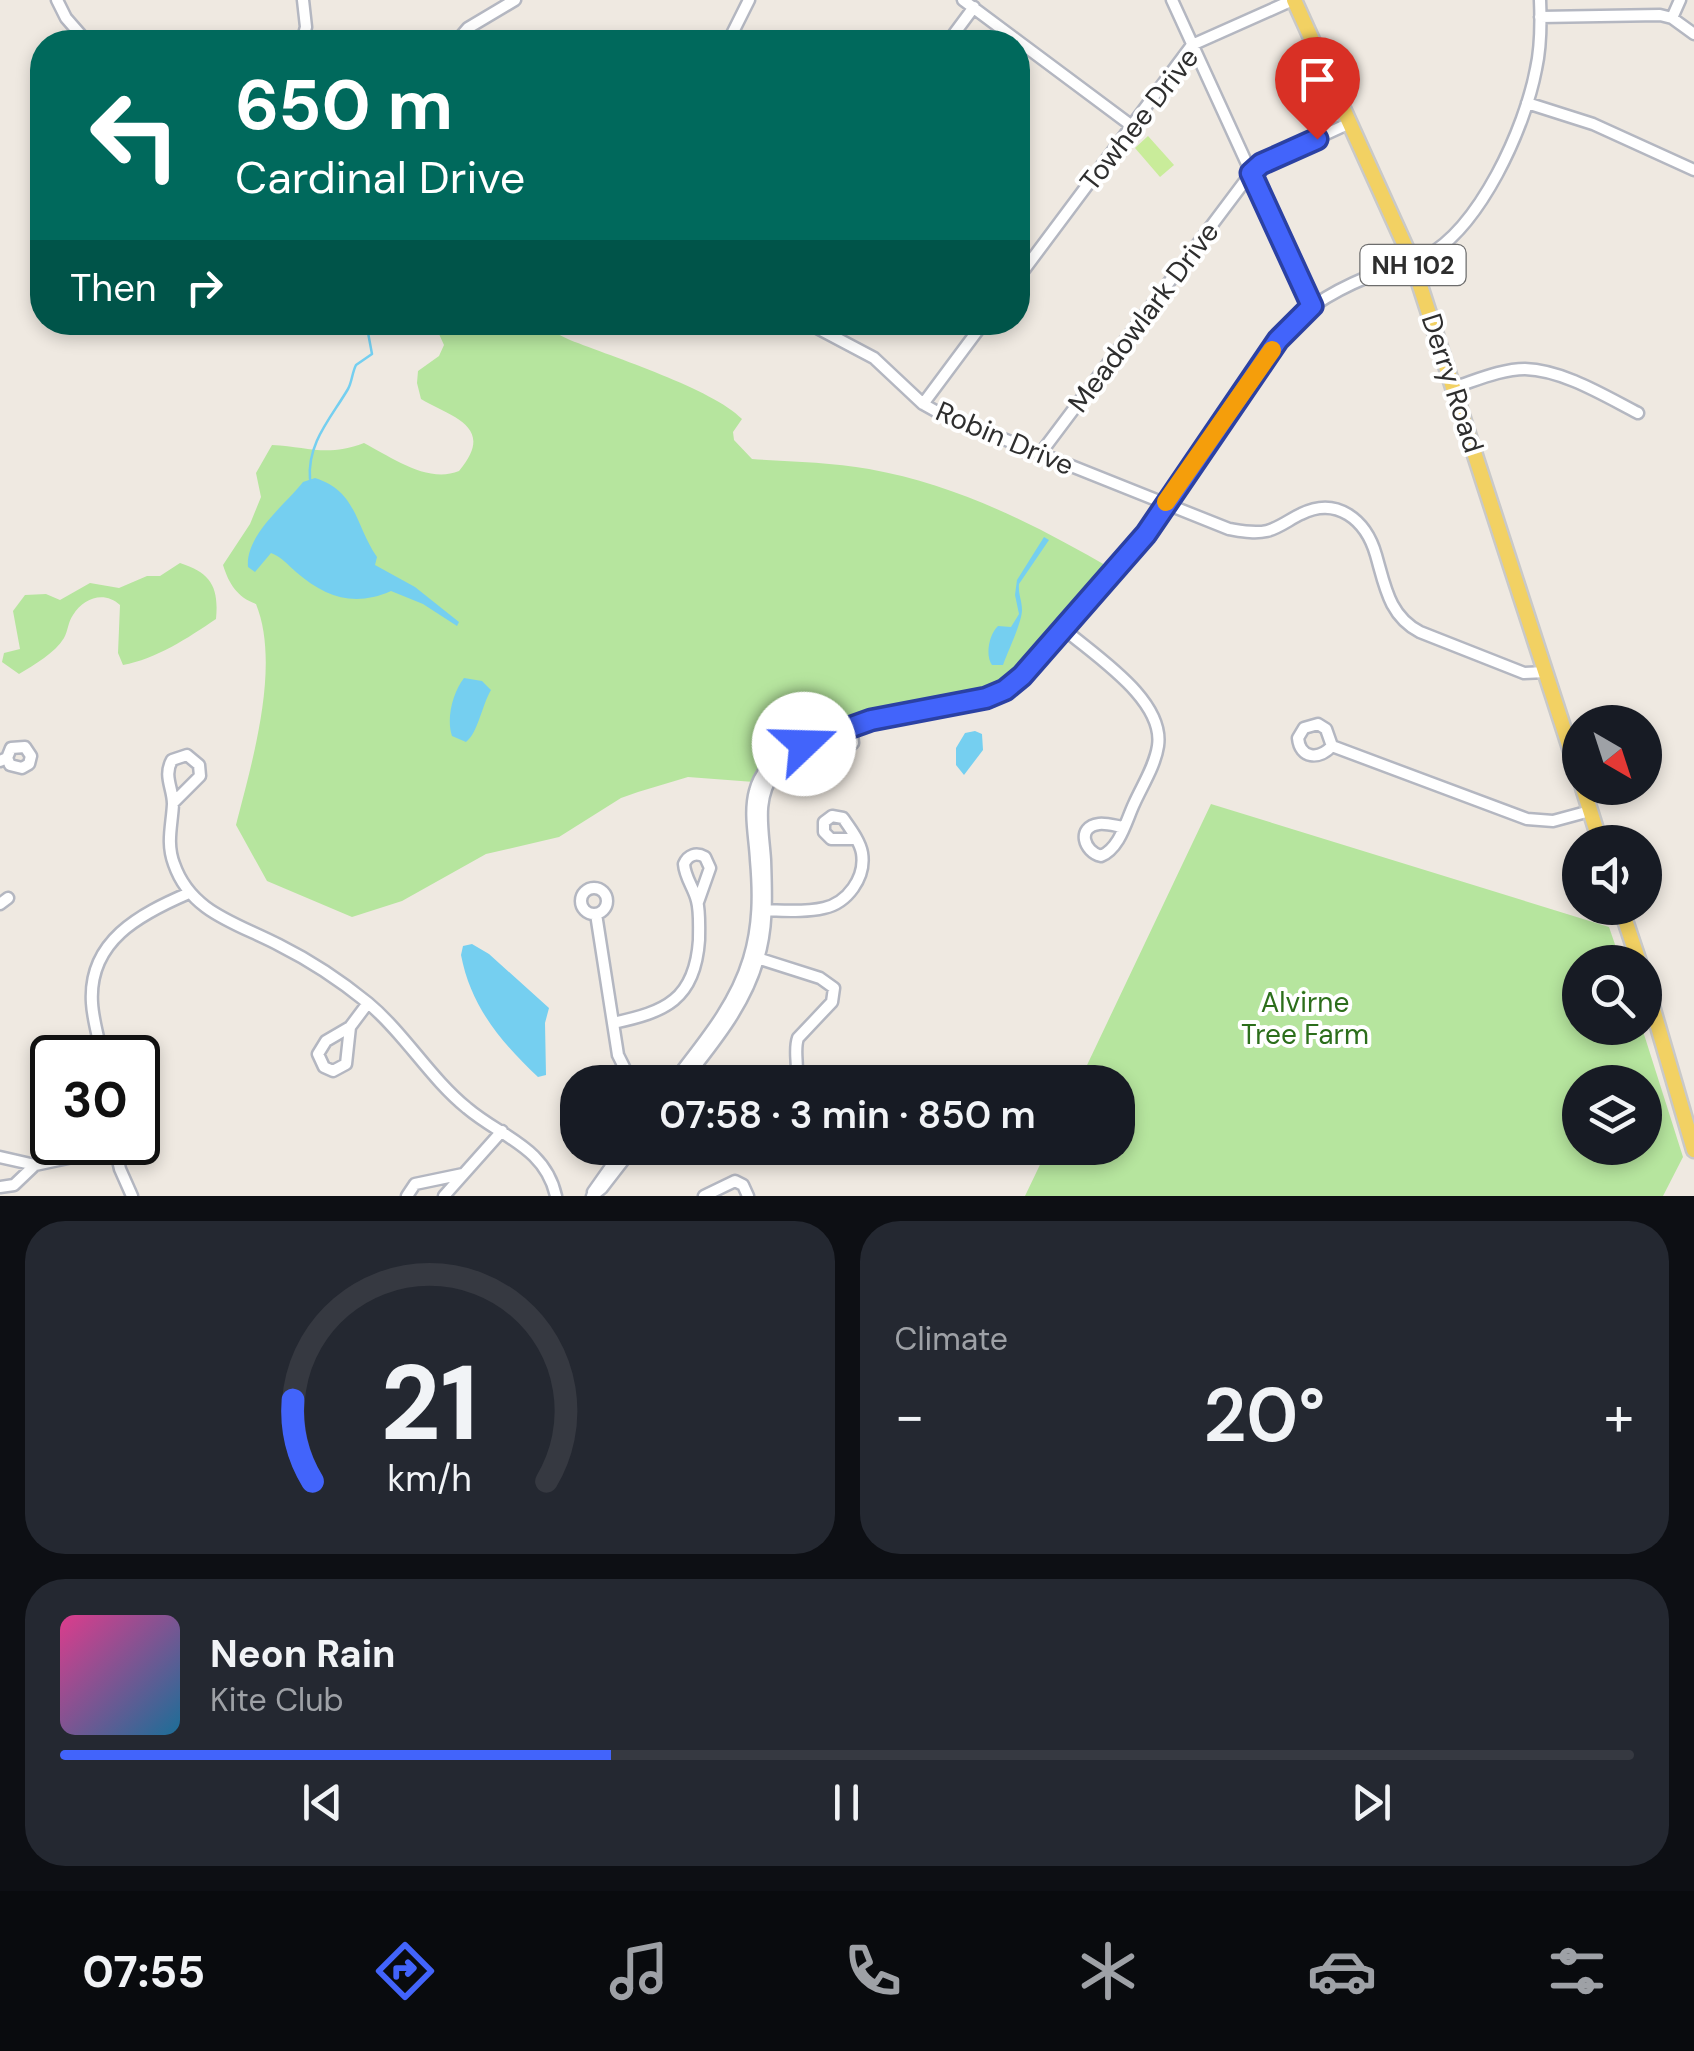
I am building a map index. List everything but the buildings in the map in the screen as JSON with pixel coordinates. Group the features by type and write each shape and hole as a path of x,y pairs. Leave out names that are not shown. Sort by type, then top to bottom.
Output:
{"main road":[{"name":"Derry Road","path":"1293,0 1412,261 1562,722"},
{"path":"1588,805 1594,825"},
{"path":"1662,1040 1694,1150"}],"street":[{"path":"58,0 76,30"},
{"path":"303,0 305,30"},
{"path":"466,30 515,0"},
{"path":"734,30 750,0"},
{"path":"963,0 1005,30"},
{"path":"1172,0 1312,306"},
{"name":"Towhee Drive","path":"1030,262 1192,46 1293,0"},
{"path":"696,1065 734,1013 754,958 762,910 761,816 765,789 776,770 794,750 821,735 998,694 1014,684 1121,564 1278,340 1312,306 1437,248 1476,206 1496,174 1527,102 1537,66 1540,0"},
{"path":"1672,18 1680,0"},
{"path":"957,30 974,7"},
{"path":"1540,17 1645,15 1672,18 1694,34"},
{"path":"1030,49 1132,126"},
{"path":"1527,102 1593,124 1694,170"},
{"name":"Meadowlark Drive","path":"1040,454 1251,173 1261,164 1350,123"},
{"name":"Robin Drive","path":"831,335 874,358 923,404 1229,528 1251,532 1272,529 1317,508 1340,510 1366,530 1390,602 1405,622 1420,632 1524,673 1546,672"},
{"path":"923,404 974,335"},
{"path":"1455,386 1512,371 1536,370 1569,380 1638,413"},
{"path":"1064,629 1143,699 1158,725 1157,753 1124,827"},
{"path":"821,735 831,750 843,752 853,742 852,726"},
{"path":"1332,746 1527,819 1553,821 1590,812"},
{"path":"173,803 200,776 199,765 187,755 176,757 168,765 167,776 173,803 170,848 189,893 218,917 280,945 368,1003 458,1101 524,1144 551,1179 556,1196"},
{"path":"762,910 820,909 843,899 855,886 862,868 862,851 856,838"},
{"path":"98,1035 91,998 102,954 129,924 157,906 189,893"},
{"path":"613,1024 656,1012 682,992 696,964 698,902"},
{"path":"596,914 623,1065"},
{"path":"686,1065 728,1009 754,958"},
{"path":"754,958 820,978 834,988 832,1002 798,1038 798,1065"},
{"path":"350,1027 368,1003"},
{"path":"444,1196 502,1131"},
{"path":"0,1157 30,1164"},
{"path":"0,1187 14,1185 36,1165"},
{"path":"122,1165 132,1196"},
{"path":"591,1196 612,1165"},
{"path":"591,1196 620,1165"},
{"path":"407,1196 415,1184 464,1174"},
{"path":"704,1196 735,1181 743,1185 748,1196"}],"green space":[{"path":"1148,136 1174,165 1160,177 1135,148"},
{"path":"439,335 560,335 661,375 728,408 742,419 733,432 734,440 752,459 855,467 934,485 1024,522 1112,569 1020,673 997,691 816,728 754,782 688,777 638,792 621,798 559,837 486,854 402,901 352,917 267,881 236,825 261,714 266,656 256,604 235,589 223,565 250,524 261,497 256,473 272,445 328,450 364,443 422,472 459,471 470,456 472,433 456,418 421,399 417,383 418,371 439,356 444,345"},
{"path":"180,563 199,571 211,583 216,619 171,647 123,665 118,653 120,605 101,597 78,609 60,643 37,663 19,674 2,662 4,653 20,649 13,611 25,595 46,594 60,600 90,583 119,588 147,576 160,576"},
{"name":"Alvirne Tree Farm","path":"1211,804 1562,912 1562,925 1609,927 1615,945 1562,945 1562,1045 1647,1045 1654,1065 1562,1065 1562,1165 1662,1165 1662,1091 1683,1157 1663,1196 1025,1196 1040,1165 1135,1165 1135,1065 1087,1065"}],"water":[{"path":"315,478 339,491 354,510 377,557 375,565 415,587 459,622 457,626 423,604 391,591 353,599 330,594 271,553 255,572 248,567 259,532 303,482"},
{"path":"1044,537 1049,540 1019,584 1021,615 1003,665 992,665 988,651 992,634 998,626 1011,627 1019,614 1017,580"},
{"path":"464,678 482,681 491,690 466,742 452,736 450,721 454,698"},
{"path":"965,733 982,734 983,750 964,775 956,765 956,748"},
{"path":"472,944 489,954 549,1008 545,1023 546,1075 538,1077 524,1064 480,1007 461,955 463,946"}],"waterway":[{"path":"310,479 312,454 322,431 348,389 356,365 372,354 368,335"}],"slow traffic":[{"path":"1166,502 1272,350"}],"route":[{"path":"804,744 871,720 998,694 1022,676 1121,564 1146,534 1278,340 1312,306 1251,173 1261,164 1317,139"}]}
